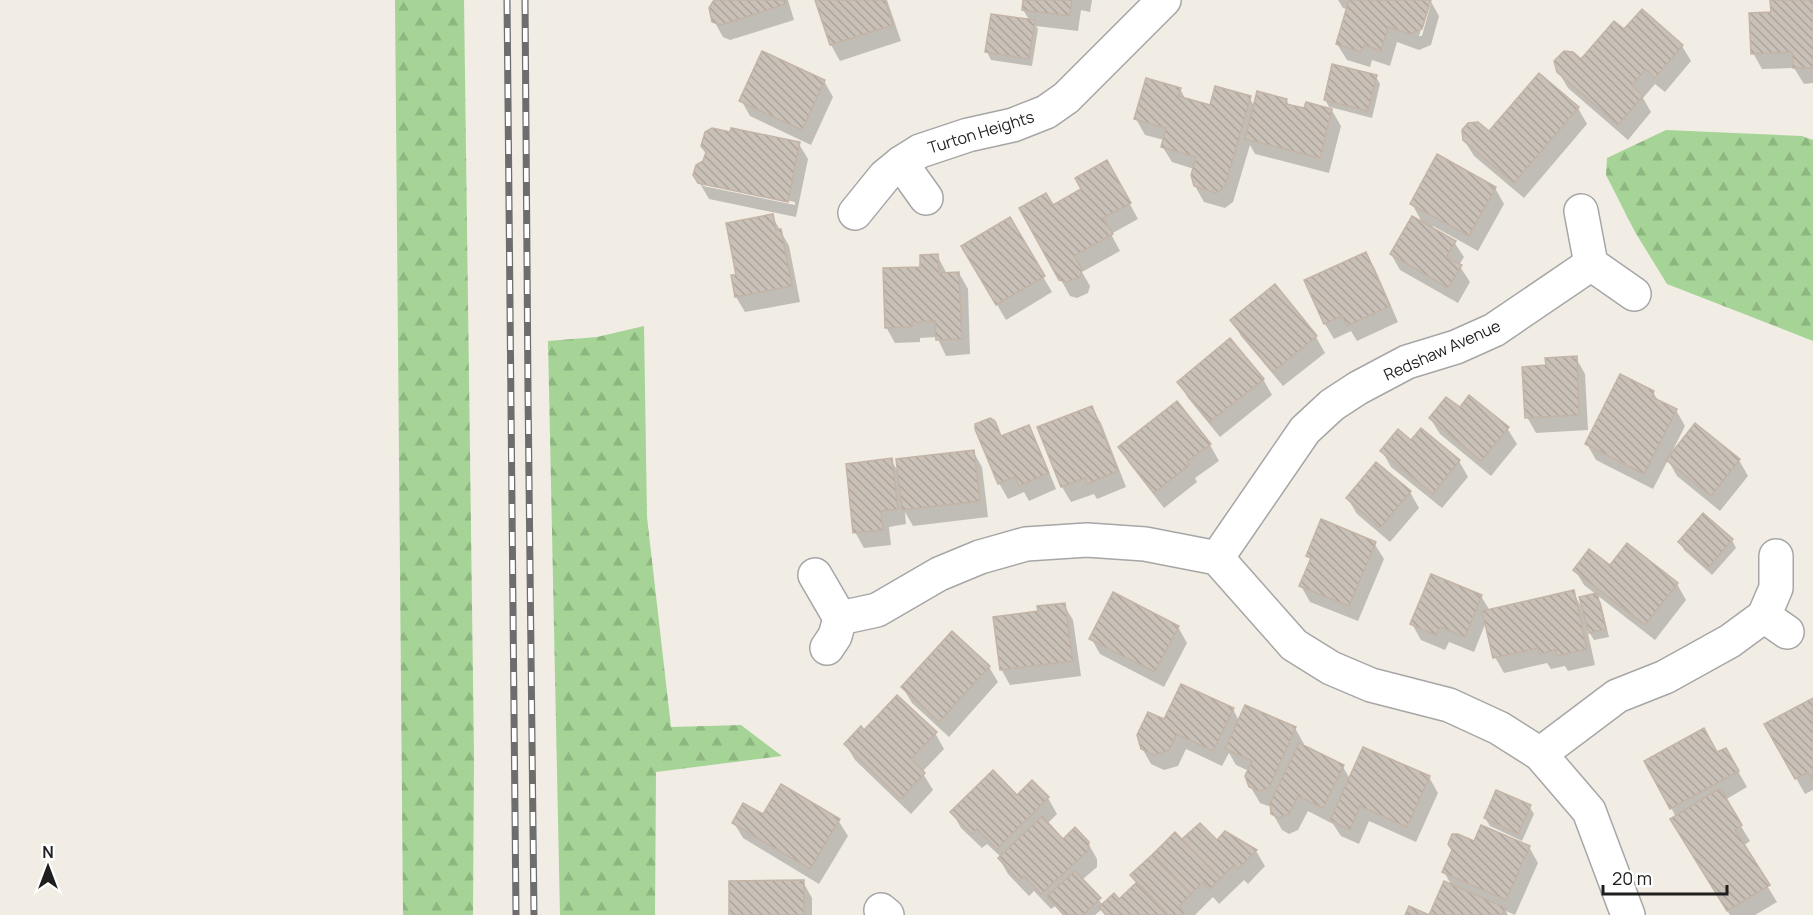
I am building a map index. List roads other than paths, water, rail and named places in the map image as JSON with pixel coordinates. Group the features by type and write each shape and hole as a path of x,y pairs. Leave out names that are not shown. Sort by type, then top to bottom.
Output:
{"street":[{"name":"Turton Heights","path":"855,213 885,176 920,151 968,135 1013,125 1046,112 1066,98 1164,0"},
{"path":"901,163 926,198"},
{"path":"1581,211 1591,264 1634,294"},
{"name":"Redshaw Avenue","path":"1217,558 1305,430 1332,405 1358,388 1407,362 1494,330 1591,264"},
{"path":"840,618 876,610 939,574 980,557 1026,544 1087,540 1134,543 1217,558 1294,645 1331,668 1371,685 1449,705 1499,728 1540,754 1589,811 1628,915"},
{"path":"1540,754 1617,696 1674,672 1730,641 1775,624 1776,556"},
{"path":"815,575 840,618 836,636 827,648"}],"railway":[{"path":"507,0 516,915"},
{"path":"525,0 534,915"}]}
